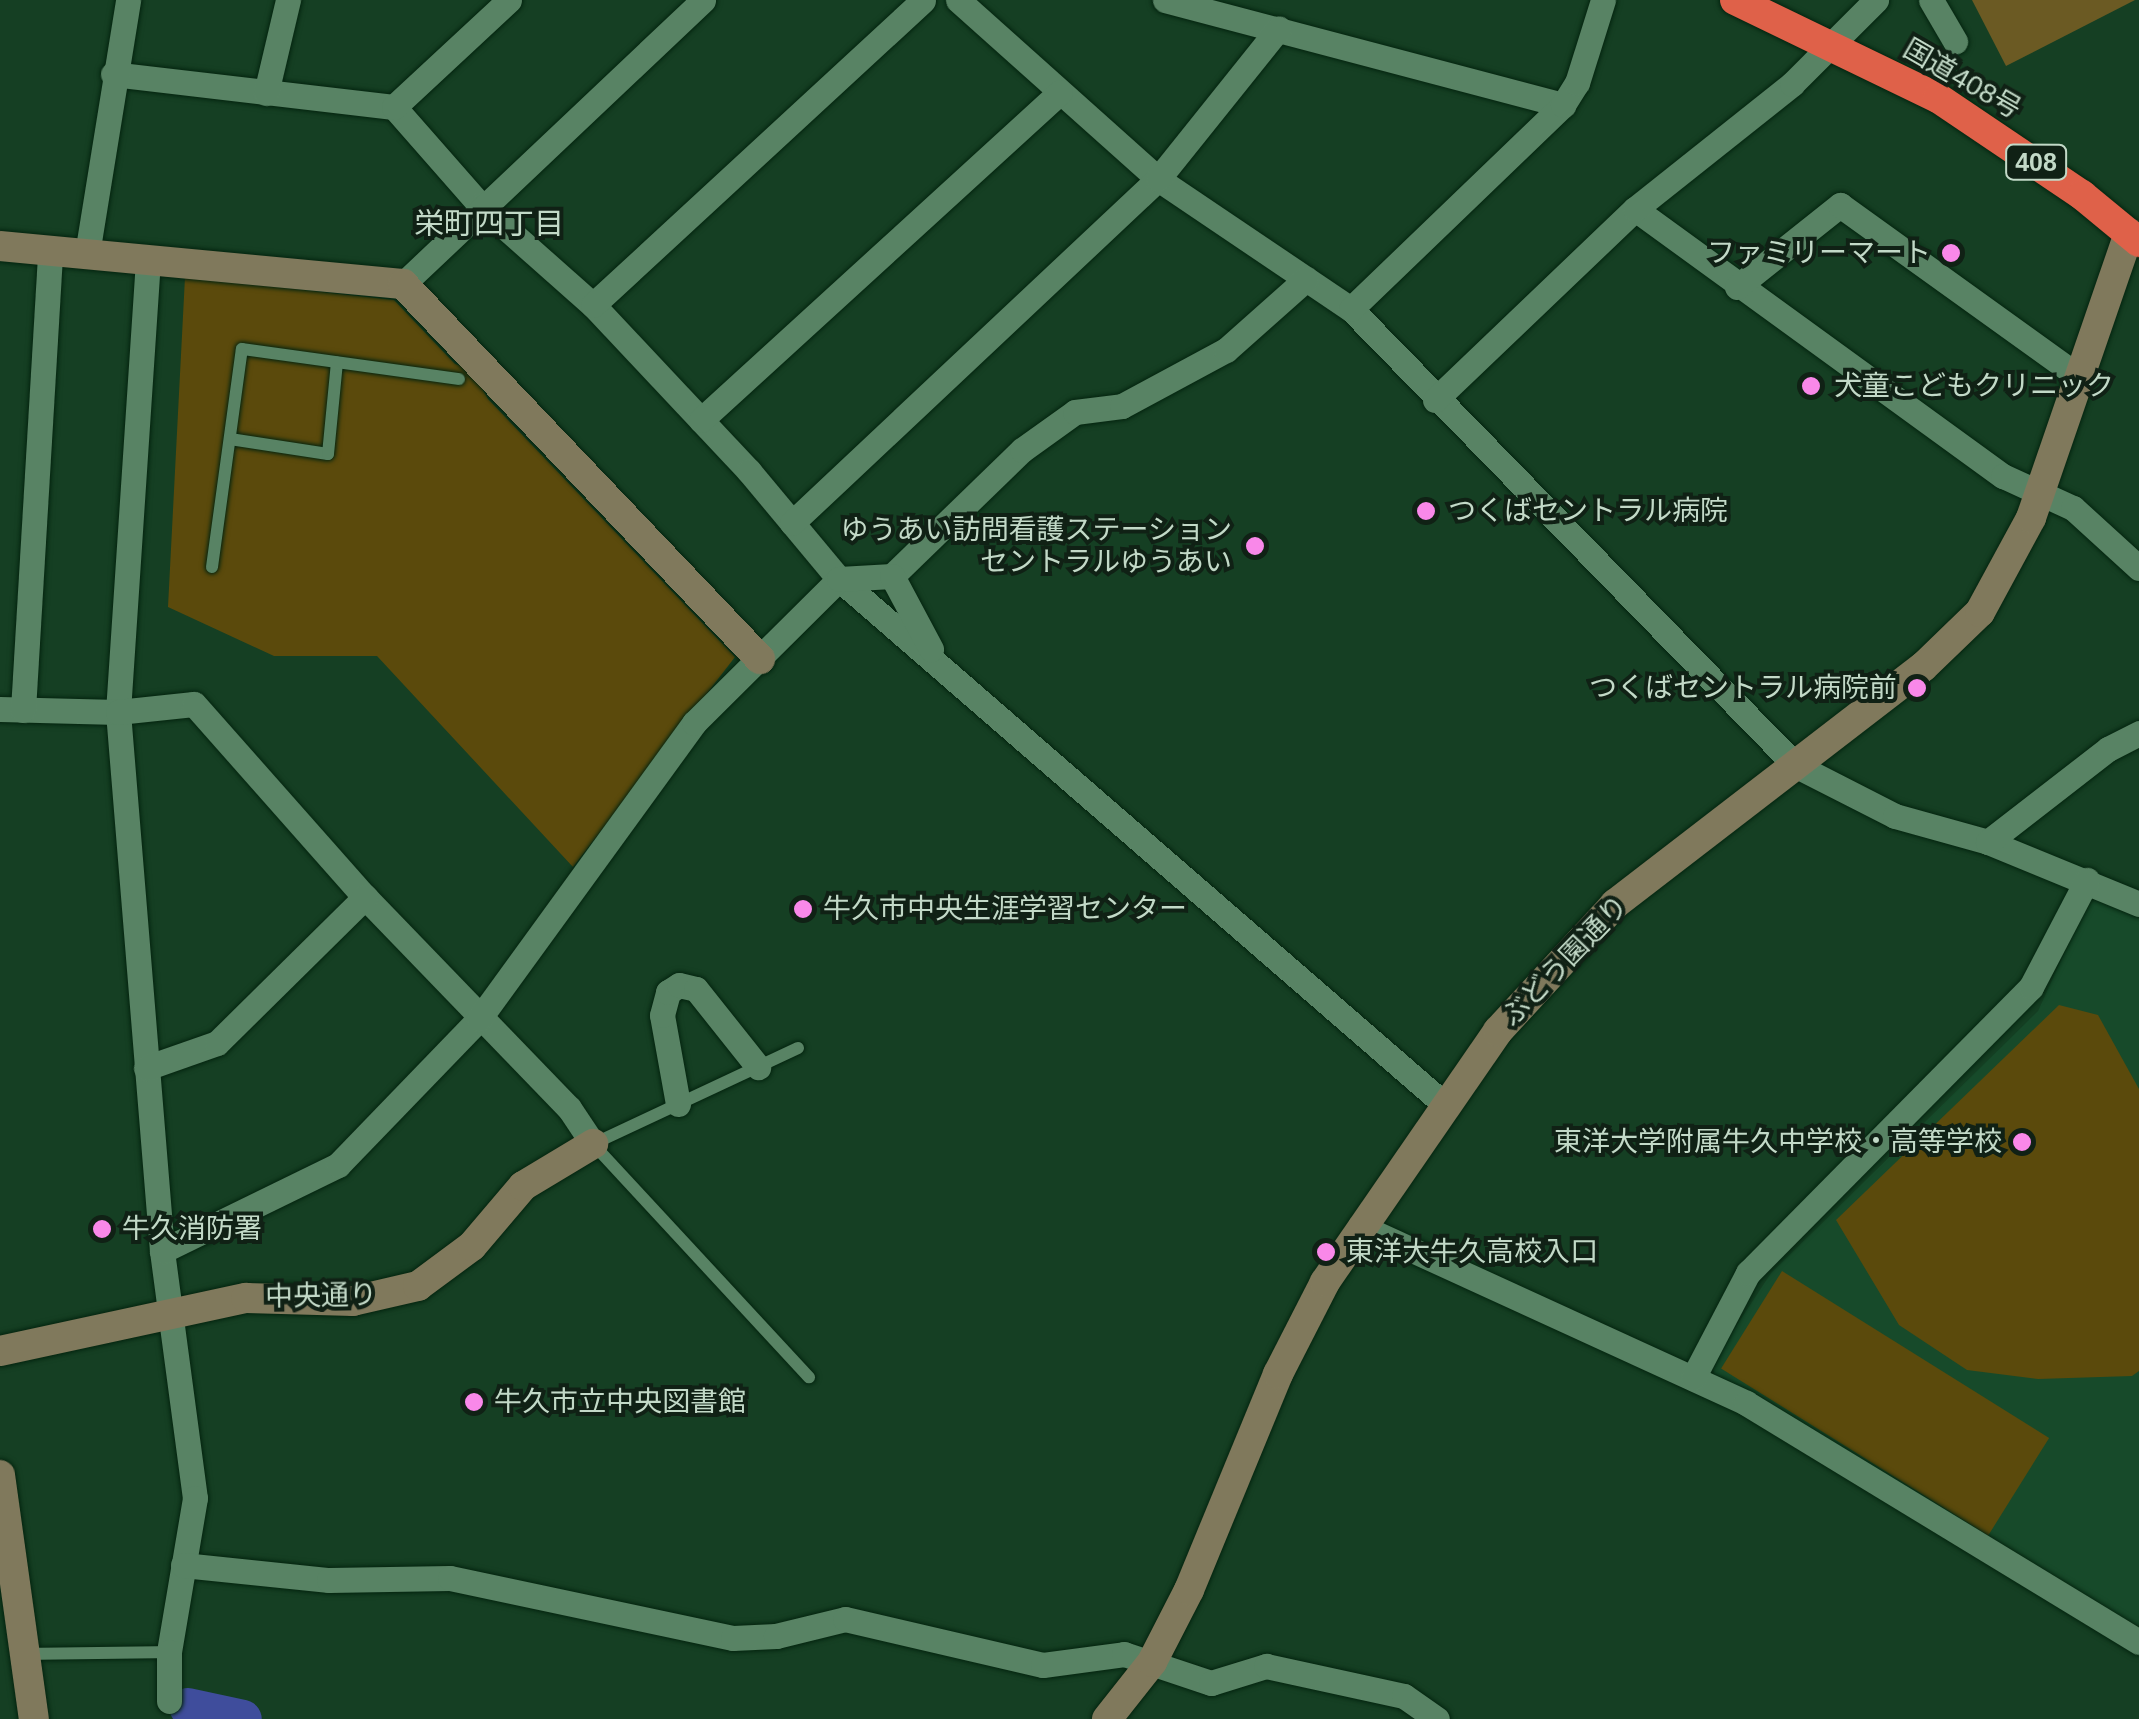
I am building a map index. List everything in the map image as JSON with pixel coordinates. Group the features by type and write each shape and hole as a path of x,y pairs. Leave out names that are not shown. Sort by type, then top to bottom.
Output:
{"highway":[{"name":"国道408号","path":"1735,0 1938,98 2134,238"},
{"path":"2134,238 2139,204"}],"street":[{"path":"87,254 113,74 128,0"},
{"path":"266,93 288,0"},
{"path":"394,107 509,0"},
{"path":"403,284 481,206 703,0"},
{"path":"593,305 924,0"},
{"path":"958,0 1158,179 1351,309 1794,765 1895,816 1988,842 2139,904"},
{"path":"1164,0 1563,105"},
{"path":"1351,309 1563,105 1577,84 1604,0"},
{"path":"1436,400 1635,209 1833,44 1876,0"},
{"path":"1931,0 1955,41"},
{"path":"792,524 1158,179 1279,28"},
{"path":"113,74 394,107 481,206 593,305 701,420 839,579 935,658 1444,1104"},
{"path":"701,420 1060,92"},
{"path":"1737,287 1840,206 2081,378"},
{"path":"1635,209 1737,287 2004,476 2073,508 2139,568"},
{"name":"ぶどう園通り","path":"1107,1719 1152,1662 1278,1374 1360,1226 1444,1104 1584,932 1922,667 1980,612 2017,553 2134,238"},
{"path":"0,246 403,284 760,659"},
{"path":"50,250 11,709 118,712 194,704 478,1019 569,1108 593,1144"},
{"path":"148,260 118,712 162,1250 196,1498 169,1652 169,1700"},
{"path":"162,1250 338,1166 478,1019 694,723 839,579 892,576 1022,450 1075,412 1122,406 1226,350 1306,279"},
{"path":"892,576 935,658"},
{"path":"1988,842 2108,749 2139,734"},
{"path":"1692,1378 1748,1272 2031,988 2086,880"},
{"path":"146,1068 218,1043 365,896"},
{"path":"678,1104 662,1015 668,992 679,985 696,990 758,1067"},
{"name":"中央通り","path":"0,1351 170,1311 280,1295 353,1301 418,1286 472,1246 523,1186 593,1144"},
{"path":"1360,1226 1692,1378 1815,1442 2139,1642"},
{"path":"0,1474 12,1654 34,1719"},
{"path":"183,1566 329,1580 450,1578 733,1638 776,1636 845,1619 1044,1666 1124,1654 1152,1662 1174,1675 1211,1683 1266,1666 1404,1696 1437,1719"}],"lane":[{"path":"212,567 242,349 458,379"},
{"path":"230,439 328,454 337,362"},
{"path":"798,1048 593,1144 809,1378"},
{"path":"12,1654 169,1652"}],"shaded area":[{"path":"1972,0 2135,0 2006,66"},
{"path":"185,277 394,300 455,364 471,369 488,399 735,657 573,867 377,656 274,656 168,607"},
{"name":"東洋大学附属牛久中学校・高等学校","path":"2093,890 2139,907 2139,1628 1715,1378 1712,1363 1771,1273 2038,1011"},
{"path":"2059,1005 2098,1015 2139,1089 2139,1371 2132,1376 2038,1379 1967,1370 1899,1325 1836,1220"},
{"path":"1782,1271 2049,1438 1988,1535 1721,1369"}],"waterway":[{"path":"188,1707 243,1719"}],"place":[{"name":"ファミリーマート","path":"1951,253"},
{"name":"犬童こどもクリニック","path":"1811,386"},
{"name":"つくばセントラル病院","path":"1426,511"},
{"name":"ゆうあい訪問看護ステーション セントラルゆうあい","path":"1255,546"},
{"name":"つくばセントラル病院前","path":"1917,688"},
{"name":"牛久市中央生涯学習センター","path":"803,909"},
{"name":"東洋大学附属牛久中学校・高等学校","path":"2022,1142"},
{"name":"牛久消防署","path":"102,1229"},
{"name":"東洋大牛久高校入口","path":"1326,1252"},
{"name":"牛久市立中央図書館","path":"474,1402"}],"district":[{"name":"栄町四丁目","path":"489,224"}]}
